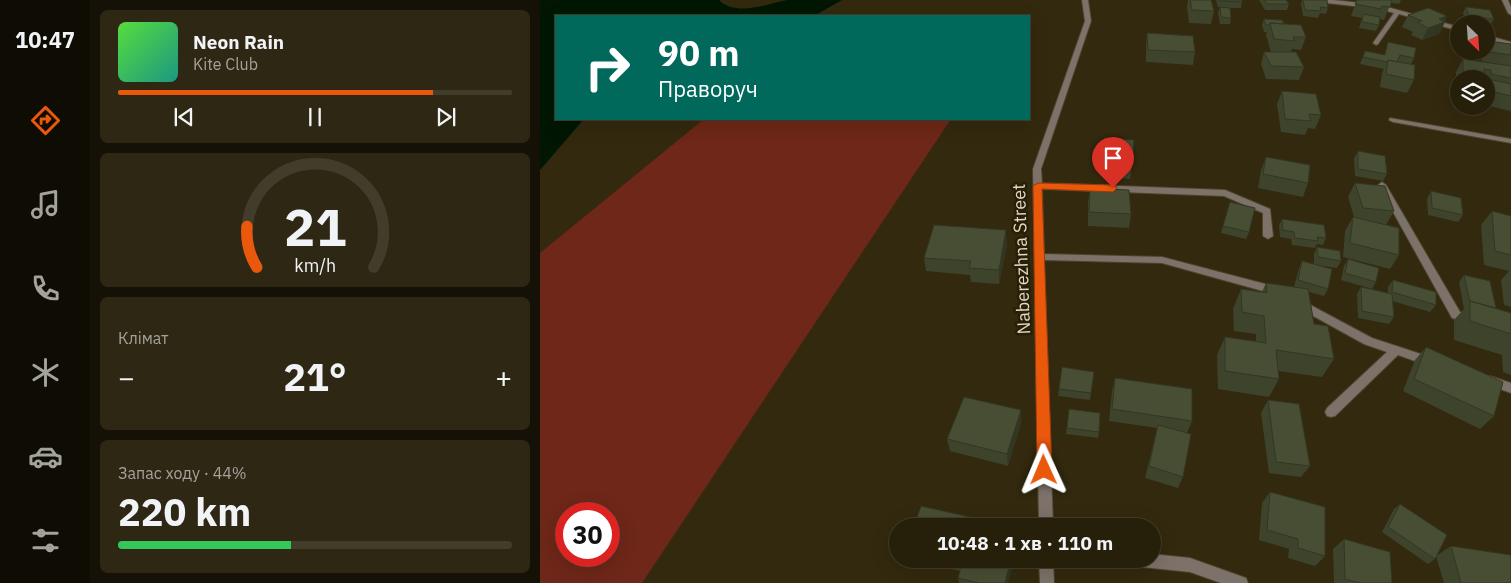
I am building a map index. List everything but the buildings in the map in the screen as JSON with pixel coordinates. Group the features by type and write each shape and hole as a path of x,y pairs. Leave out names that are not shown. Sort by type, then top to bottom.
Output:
{"street":[{"name":"Naberezhna Street","path":"1046,518 1037,169 1088,21 1085,0"},
{"path":"1318,0 1380,7 1450,26"},
{"path":"1505,0 1511,13"},
{"path":"1376,43 1398,12"},
{"path":"1495,40 1511,44"},
{"path":"1393,120 1511,141"},
{"path":"1382,185 1456,315 1484,324"},
{"path":"1038,186 1225,193 1267,211 1268,236"},
{"path":"1040,257 1162,260 1277,290 1368,340 1440,365"},
{"path":"1331,412 1396,350"},
{"path":"1476,376 1511,388"},
{"path":"1161,562 1190,565 1241,583"},
{"path":"1046,568 1047,583"}],"shaded area":[{"path":"540,0 719,0 734,8 743,9 787,0 842,0 816,15 555,15 555,120 583,120 540,170"},
{"path":"703,120 950,120 642,583 540,583 540,253"}],"route":[{"path":"1044,470 1038,186 1113,188"}]}
